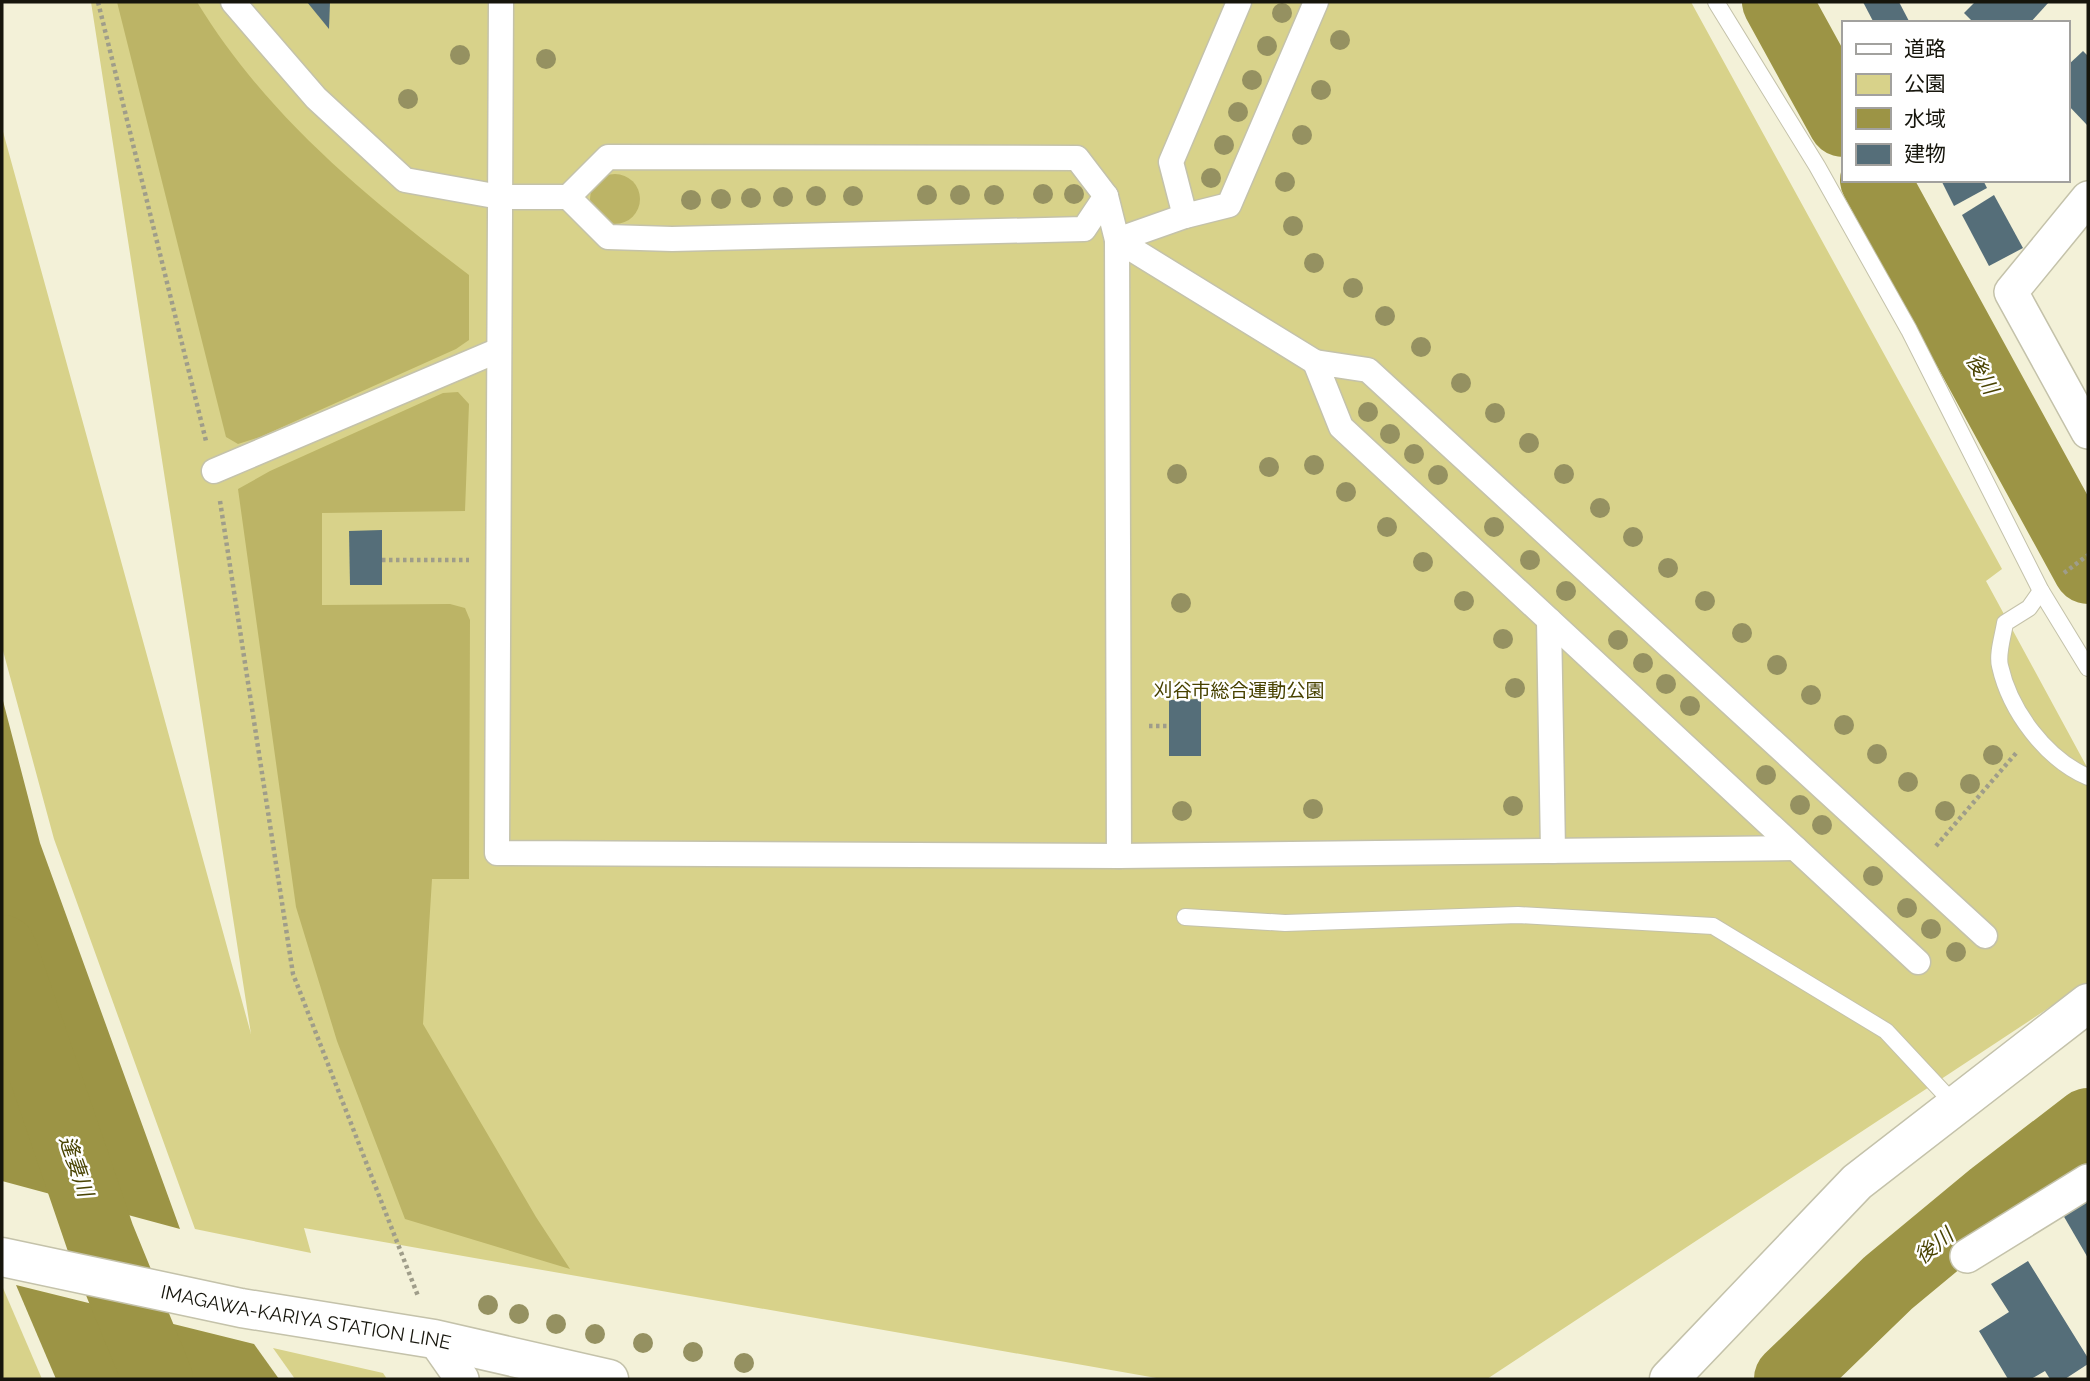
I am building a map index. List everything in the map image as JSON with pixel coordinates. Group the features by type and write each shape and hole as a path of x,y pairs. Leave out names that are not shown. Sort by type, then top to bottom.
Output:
{"main road":[{"path":"1669,1379 1857,1182 2088,1003"},
{"name":"IMAGAWA-KARIYA STATION LINE","path":"2,1257 241,1308 434,1339 609,1379"}],"street":[{"path":"233,2 316,98 405,180 500,197 568,197 608,158 1077,158 1106,196 1117,240 1119,856"},
{"path":"500,2 497,853 1119,856 1795,848"},
{"path":"1185,216 1171,162 1239,2"},
{"path":"1117,240 1185,216 1229,205 1316,2"},
{"path":"568,197 608,237 672,239 1084,229 1106,196"},
{"path":"2088,198 2011,292 2088,432"},
{"path":"1117,240 1315,362 1368,370 1985,936"},
{"path":"214,471 499,350"},
{"path":"1315,362 1341,427 1918,962"},
{"path":"1549,620 1553,851"},
{"path":"1967,1256 2088,1181"},
{"path":"434,1339 462,1379"}],"lane":[{"path":"1717,2 1817,166 1909,330 2041,591 2088,668"},
{"path":"2041,591 2029,608 2005,623 1999,665 2026,726 2067,768 2088,777"},
{"path":"1185,917 1285,923 1518,915 1713,926 1886,1031 1956,1106"}],"path":[{"path":"98,2 214,471 293,974 434,1339"},
{"path":"382,560 498,560"},
{"path":"1914,871 2020,748"}],"green space":[{"name":"刈谷市総合運動公園","path":"91,2 1691,2 2002,569 1986,581 2088,769 2088,982 1487,1379 1162,1379 304,1228 311,1253 195,1229 54,839 2,647 2,128 251,1034"},
{"path":"3,1288 42,1379 2,1379"},
{"path":"273,1348 383,1373 387,1379 295,1379"}],"shaded area":[{"path":"117,2 197,2 224,43 286,117 355,184 469,275 469,340 456,349 260,437 238,444 226,437"},
{"path":"615,174 632,182 640,199 632,216 615,224 598,216 590,199 598,182"},
{"path":"458,392 469,404 465,511 322,513 322,605 450,604 465,608 470,620 469,879 432,879 423,1024 536,1217 570,1269 405,1219 337,1041 296,907 238,489 270,471 443,393"}],"water":[{"path":"2,697 40,843 180,1229 2,1181"},
{"path":"16,1285 254,1344 279,1379 56,1379"}],"building":[{"path":"307,2 330,2 329,29"},
{"path":"1863,2 1899,2 1909,21 1873,21"},
{"path":"1975,2 2049,2 2032,21 1972,21 1964,13"},
{"path":"2083,51 2088,56 2088,126 2069,106 2069,64"},
{"path":"1942,182 1984,182 1987,188 1954,206"},
{"path":"1994,195 2023,248 1989,266 1962,215"},
{"path":"382,530 382,585 350,585 349,531"},
{"path":"1201,699 1201,756 1169,756 1169,700"},
{"path":"2088,1198 2088,1258 2063,1215"},
{"path":"2028,1261 2088,1358 2088,1364 2065,1379 2050,1379 2045,1371 2031,1379 2008,1379 1979,1331 2009,1312 1991,1284"}],"waterway":[{"name":"後川","path":"1777,2 1842,120"},
{"name":"後川","path":"1876,182 2088,569"},
{"name":"逢妻川","path":"2,950 100,1237 158,1379"},
{"name":"後川","path":"1789,1379 1888,1283 1993,1196 2088,1123"}]}
